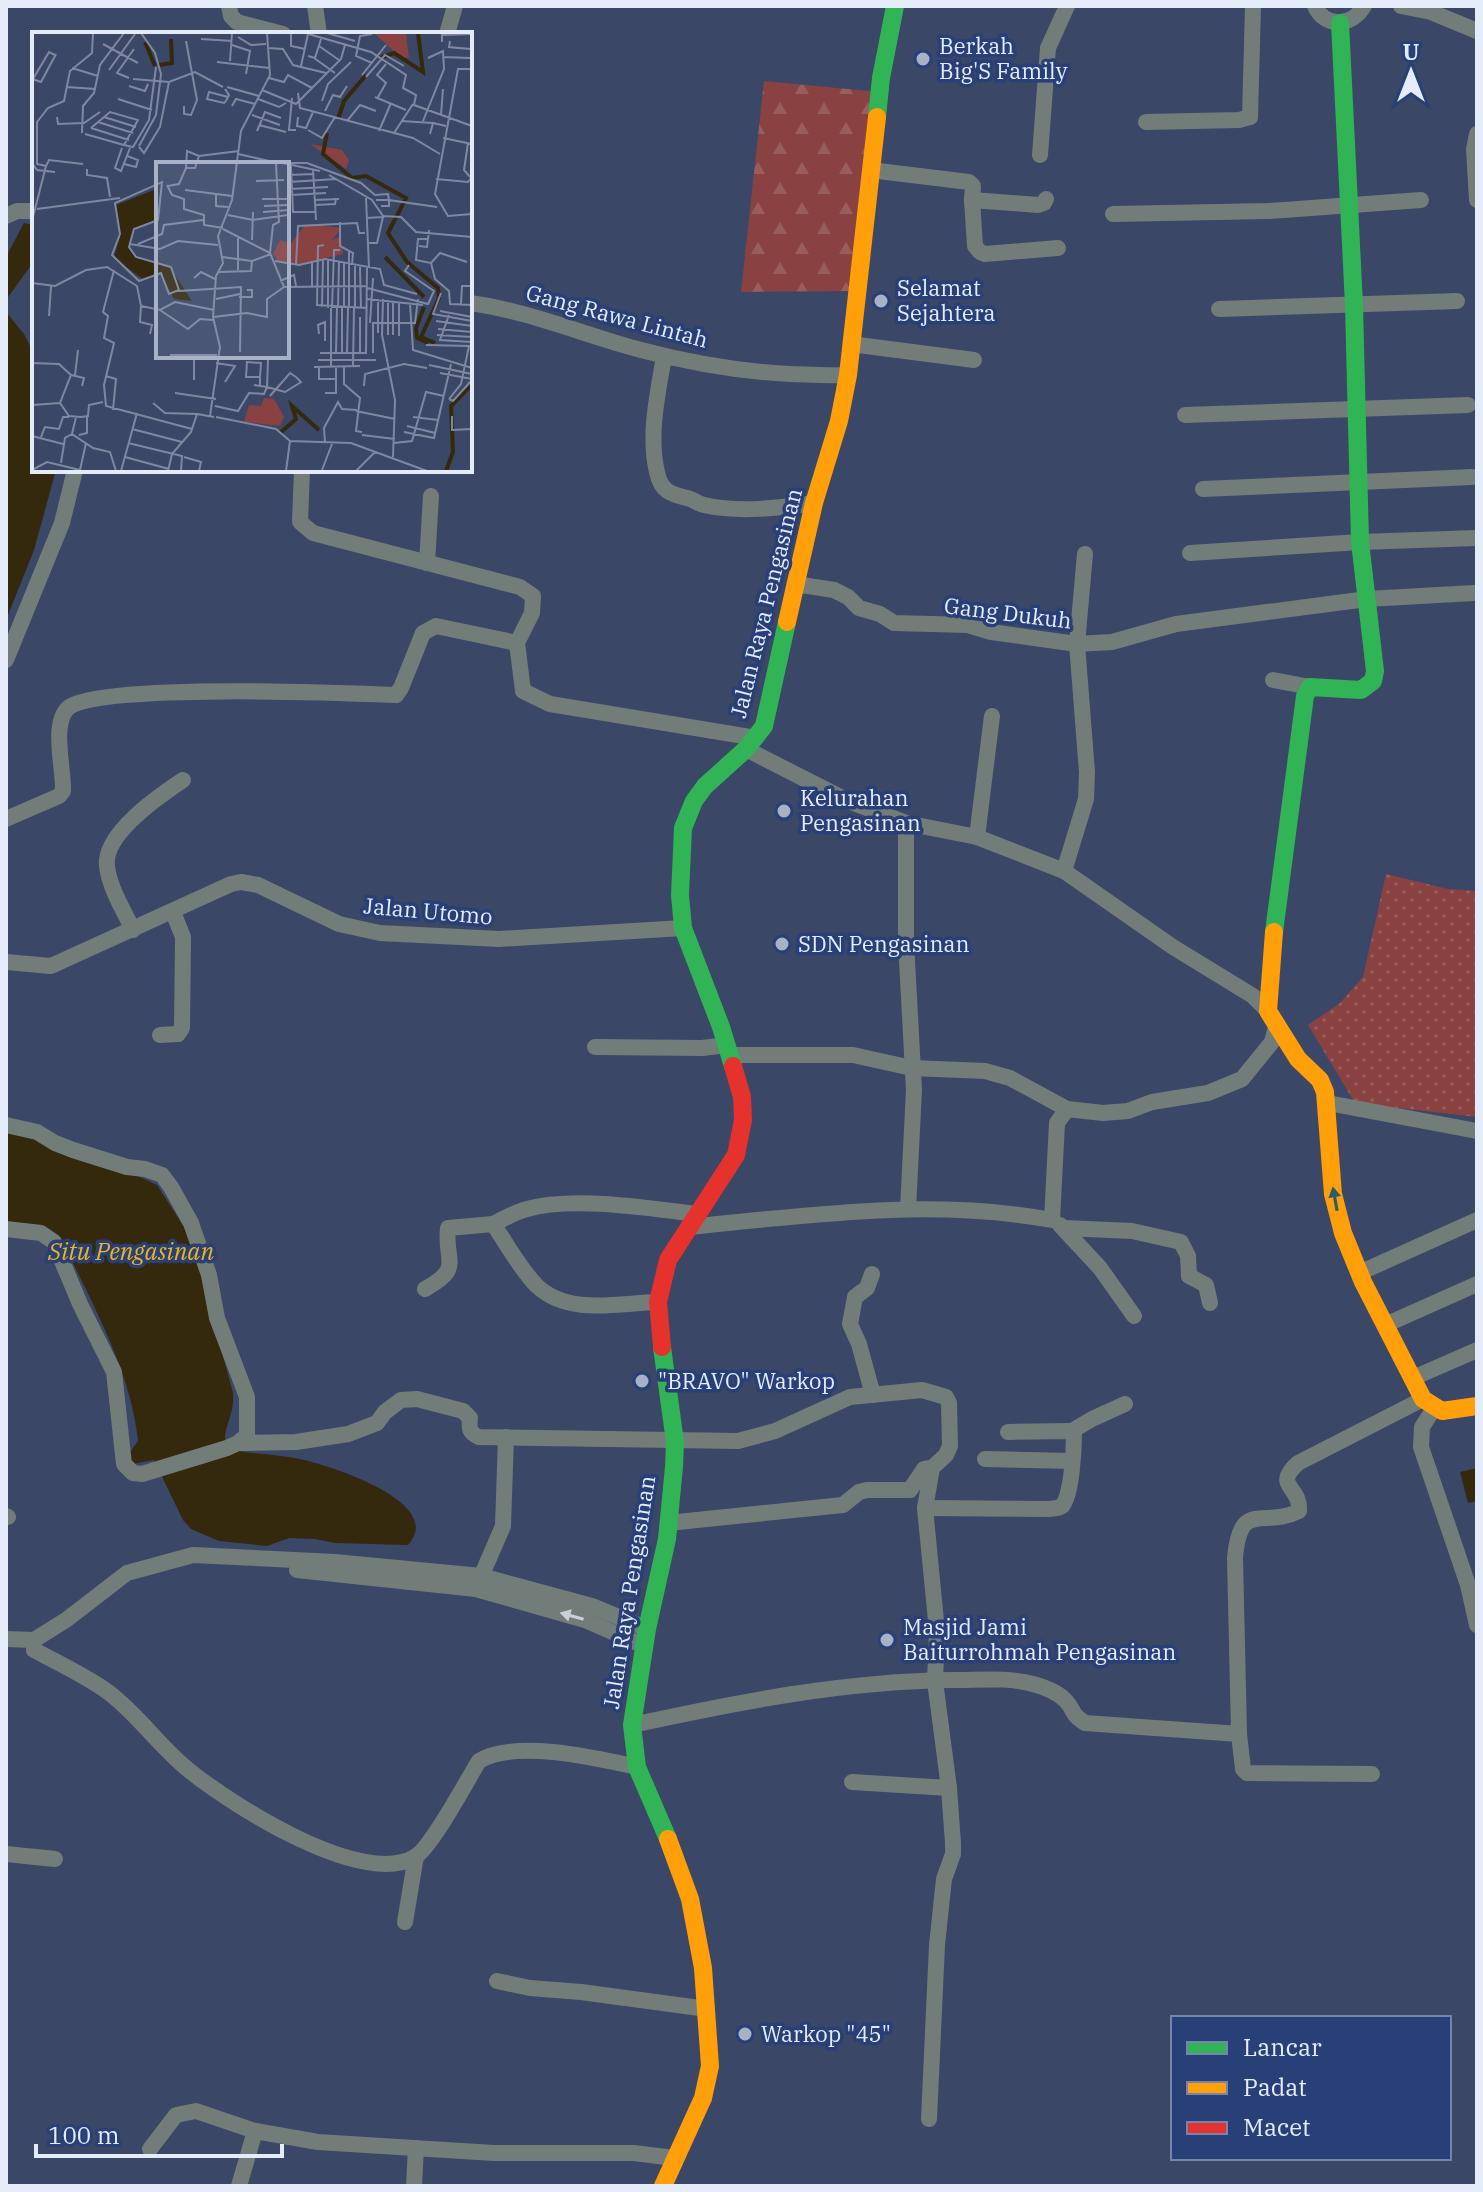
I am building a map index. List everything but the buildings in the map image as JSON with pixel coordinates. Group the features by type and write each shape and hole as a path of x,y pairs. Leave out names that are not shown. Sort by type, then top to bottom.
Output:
{"main road":[{"name":"Jalan Raya Pengasinan","path":"663,2186 708,2083 710,2066 703,1968 690,1899 637,1767 632,1725 668,1523 675,1442 666,1390 658,1302 663,1274 692,1221 722,1177 740,1141 742,1097 683,928 680,895 682,840 686,817 705,786 751,744 769,713 795,584 814,503 836,434 848,375 881,78 895,6"},
{"path":"1340,23 1354,305 1360,542 1375,671 1373,681 1361,690 1310,687 1305,696 1277,895 1275,1024 1298,1059 1320,1080 1328,1103 1335,1206 1344,1236 1359,1273 1413,1378 1428,1405 1447,1413 1477,1406"}],"street":[{"path":"229,6 231,16 237,22 275,32"},
{"path":"315,6 319,32"},
{"path":"448,32 455,6"},
{"path":"1040,155 1046,59 1067,6"},
{"path":"1146,122 1239,120 1250,117 1253,6"},
{"path":"1315,6 1317,12 1328,20 1340,23 1353,20 1364,6"},
{"path":"1401,6 1435,9 1477,31"},
{"path":"1477,136 1477,200"},
{"path":"870,170 969,182 973,186 975,246 980,252 1058,248"},
{"path":"972,200 1038,205 1046,199"},
{"path":"1113,214 1269,211 1421,200"},
{"path":"6,216 17,211 32,211"},
{"path":"1219,309 1457,301"},
{"name":"Gang Rawa Lintah","path":"472,303 514,311 664,356 770,375 848,375"},
{"path":"851,344 974,360"},
{"path":"664,356 654,421 657,472 664,487 675,496 690,498 706,506 775,509 814,503"},
{"path":"1185,415 1468,405"},
{"path":"6,660 62,523 75,472"},
{"path":"302,472 300,522 313,533 520,587 533,596 532,613 517,643 523,691 550,704 751,744 846,800 906,823 977,837 1064,871 1173,947 1253,996 1275,1024 1272,1042 1242,1079 1208,1093 1152,1102 1128,1111 1103,1113 1067,1109 1010,1078 985,1071 912,1068 853,1055 595,1047"},
{"path":"1203,489 1472,477"},
{"path":"427,563 431,496"},
{"path":"1190,553 1477,538"},
{"path":"1064,871 1086,799 1087,772 1077,644 1085,554"},
{"name":"Gang Dukuh","path":"795,584 834,590 848,597 859,608 880,614 894,623 968,625 991,632 1077,644 1112,642 1176,624 1367,599 1474,593"},
{"path":"6,819 59,796 63,791 60,721 68,709 86,699 161,692 396,695 423,633 436,626 517,643"},
{"path":"1273,680 1310,687"},
{"path":"977,837 992,716"},
{"path":"133,930 107,870 109,849 141,811 183,780"},
{"path":"906,823 906,942 914,1090 908,1209"},
{"name":"Jalan Utomo","path":"6,962 51,966 241,882 258,885 339,924 380,933 499,939 683,928"},
{"path":"160,1035 178,1034 182,1028 183,937 173,912"},
{"path":"1328,1103 1477,1131"},
{"path":"1067,1109 1057,1123 1059,1224 1100,1268 1134,1316"},
{"path":"6,1125 37,1132 55,1143 94,1157 162,1175 171,1187 191,1223 209,1275 217,1318 247,1397 247,1433 232,1445"},
{"path":"425,1289 449,1272 448,1228 493,1224 526,1209 557,1205 635,1205 692,1221 908,1209 1027,1215 1059,1224 1132,1231 1181,1242 1188,1256 1189,1276 1206,1285 1210,1303"},
{"path":"1359,1273 1477,1220"},
{"path":"493,1224 534,1283 559,1301 586,1305 658,1302"},
{"path":"6,1229 41,1233 54,1242 114,1372 124,1464 133,1473 142,1474 232,1445 296,1442 348,1434 377,1423 385,1412 401,1400 417,1399 463,1411 470,1418 472,1434 479,1437 675,1442 738,1441 775,1431 850,1397 922,1390 946,1397 949,1403 950,1446 946,1455 932,1468 924,1469 910,1490 867,1490 859,1492 843,1505 668,1523"},
{"path":"872,1274 867,1288 855,1297 850,1324 873,1395"},
{"path":"1385,1325 1477,1284"},
{"path":"1413,1378 1477,1350"},
{"path":"1008,1432 1072,1431 1125,1404"},
{"path":"1428,1405 1421,1447 1468,1585 1477,1625"},
{"path":"1372,1774 1247,1773 1243,1769 1239,1734 1235,1558 1239,1531 1250,1521 1292,1515 1299,1511 1300,1502 1286,1480 1286,1475 1298,1463 1428,1405"},
{"path":"925,1508 1058,1508 1063,1505 1072,1461 1072,1431"},
{"path":"478,1583 503,1526 506,1437"},
{"path":"985,1459 1072,1461"},
{"path":"929,2119 937,1945 944,1879 953,1854 949,1788 935,1681 937,1631 925,1508 932,1468"},
{"path":"6,1646 34,1645 127,1573 194,1559 335,1562 478,1583 592,1606 646,1637"},
{"path":"6,1639 34,1645 105,1690 127,1707 146,1730 190,1771 233,1801 284,1830 330,1853 357,1861 378,1864 416,1856"},
{"path":"632,1725 817,1689 935,1681 1012,1680 1053,1691 1067,1702 1072,1715 1085,1723 1239,1734"},
{"path":"405,1922 416,1856 434,1834 479,1761 490,1754 517,1749 637,1767"},
{"path":"852,1782 949,1788"},
{"path":"6,1854 55,1859"},
{"path":"497,1981 530,1988 707,2009"},
{"path":"150,2149 176,2115 187,2112 206,2113 255,2131 318,2142 494,2153 634,2153 674,2158"},
{"path":"239,2186 255,2131"},
{"path":"414,2186 416,2148"}],"green space":[{"path":"764,81 879,92 858,291 741,292"},
{"path":"1386,874 1448,889 1477,891 1477,1117 1355,1103 1308,1025 1339,1004 1363,977"}],"water":[{"path":"24,223 32,225 32,264 6,300 6,257"},
{"path":"6,312 24,334 32,350 32,472 55,472 34,550 6,620"},
{"name":"Situ Pengasinan","path":"6,1130 127,1171 157,1185 184,1227 201,1275 233,1393 225,1435 226,1449 300,1459 379,1488 412,1514 416,1529 408,1545 289,1538 267,1546 219,1541 191,1529 183,1520 154,1460 132,1464 127,1456 138,1441 128,1390 110,1341 65,1246 58,1237 6,1222"},
{"path":"1477,1468 1477,1501 1468,1503 1460,1472"}],"traffic: fast":[{"path":"877,117 895,6"},
{"path":"1274,932 1305,696 1310,687 1361,690 1373,681 1375,671 1360,542 1354,305 1340,23"},
{"path":"733,1066 683,928 680,895 683,828 694,801 705,786 746,749 764,726 787,622"},
{"path":"662,1347 675,1442 674,1467 667,1539 647,1629 632,1725 637,1767 668,1839"}],"traffic: slow":[{"path":"787,622 848,375 877,117"},
{"path":"1274,932 1268,1011 1298,1059 1320,1080 1325,1092 1333,1194 1343,1233 1363,1282 1423,1399 1442,1411 1477,1406"},
{"path":"663,2186 703,2098 710,2066 703,1968 690,1899 668,1839"}],"traffic: jam":[{"path":"662,1347 658,1302 668,1260 736,1155 743,1120 742,1097 733,1066"}],"place":[{"name":"Berkah Big'S Family","path":"923,59"},
{"name":"Selamat Sejahtera","path":"881,301"},
{"name":"Kelurahan Pengasinan","path":"784,811"},
{"name":"SDN Pengasinan","path":"782,944"},
{"name":"\"BRAVO\" Warkop","path":"642,1381"},
{"name":"Masjid Jami Baiturrohmah Pengasinan","path":"887,1640"},
{"name":"Warkop \"45\"","path":"745,2034"}]}
